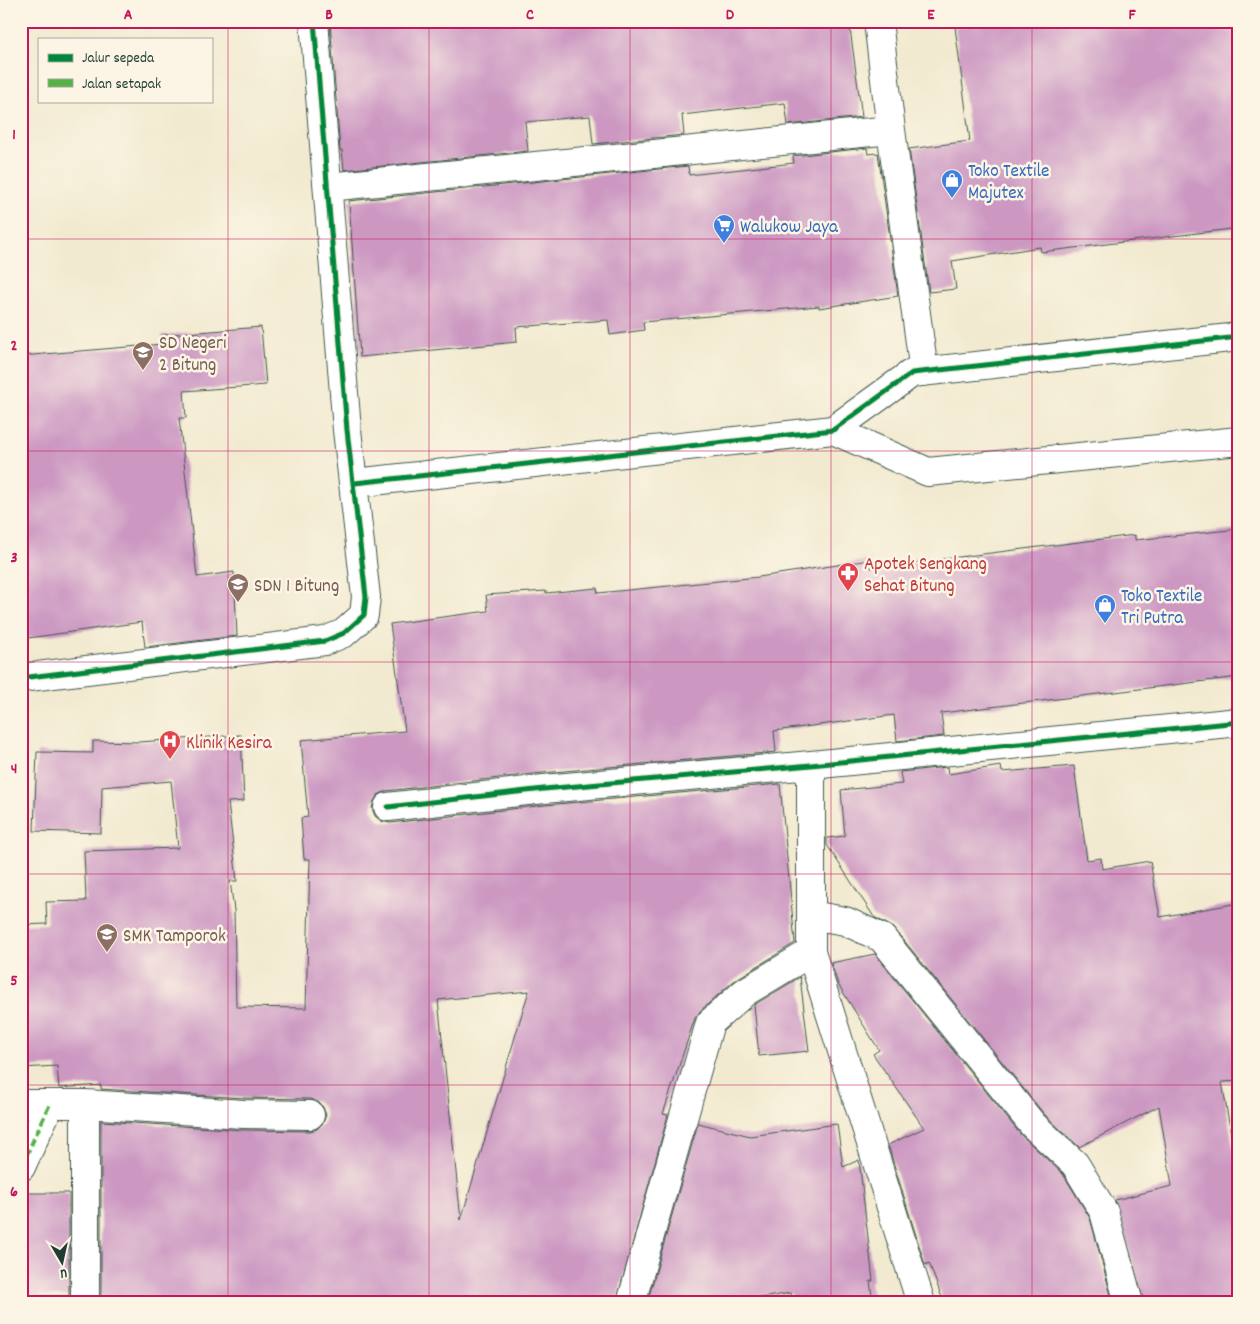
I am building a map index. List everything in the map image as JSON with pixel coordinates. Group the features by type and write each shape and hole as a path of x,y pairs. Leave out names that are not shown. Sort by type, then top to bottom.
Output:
{"street":[{"path":"21,678 325,641 344,633 364,615 366,597 347,420 314,21"},
{"path":"878,21 924,372"},
{"path":"328,187 891,130"},
{"path":"355,483 833,430 912,373 1239,337"},
{"path":"833,430 928,472 1239,441"},
{"path":"388,807 544,789 811,765 1239,722"},
{"path":"811,765 811,952 922,1303"},
{"path":"811,915 845,921 882,938 1033,1126 1075,1164 1104,1212 1129,1303"},
{"path":"630,1303 710,1023 745,992 811,952"},
{"path":"21,1104 85,1104 244,1114 310,1115"},
{"path":"21,1167 50,1104"},
{"path":"84,1303 85,1104"}],"building":[{"path":"330,21 849,21 862,117 788,125 785,103 682,115 684,135 593,144 590,116 525,122 528,151 344,170 342,150 340,150"},
{"path":"964,21 1239,21 1239,228 1041,252 1040,247 952,261 956,289 929,292 909,149 970,141 955,27 965,26"},
{"path":"867,148 868,154 878,153 898,296 819,308 819,306 643,322 644,330 610,335 608,320 516,327 517,342 360,357 349,201 688,166 689,175 794,163 793,156"},
{"path":"261,327 266,385 184,391 186,418 179,418 197,577 234,572 237,636 145,647 142,622 21,639 21,356 163,344 162,335"},
{"path":"1239,529 1239,677 941,713 944,736 897,741 894,715 774,731 776,752 542,773 386,791 378,795 372,808 375,816 381,821 390,823 546,805 780,784 795,943 735,980 700,1011 695,1018 663,1114 668,1115 616,1303 101,1303 101,1121 243,1130 310,1131 317,1129 323,1123 326,1115 323,1107 318,1102 310,1099 245,1098 101,1089 101,1085 59,1088 57,1066 21,1068 21,925 47,924 46,902 86,901 84,851 178,848 171,781 102,787 101,833 34,831 37,752 93,753 93,741 139,742 241,735 244,801 228,802 237,881 230,881 234,910 236,1007 306,1008 310,859 304,859 301,818 308,817 301,740 405,731 390,624 488,611 486,595 546,591 546,593 597,588 598,593 759,577 870,560 871,568 1135,535 1135,540","holes":["529,991 461,1220 438,1000"]},
{"path":"1001,766 1002,772 1074,766 1087,860 1101,858 1102,869 1150,861 1160,917 1239,903 1239,1081 1222,1082 1239,1181 1239,1303 1144,1303 1115,1200 1172,1186 1159,1106 1079,1147 1044,1114 894,928 874,917 827,845 827,838 845,836 841,790 902,784 900,772 947,767 948,774"},
{"path":"875,954 1021,1135 1063,1174 1090,1218 1113,1303 944,1303 929,1263 925,1265 888,1145 924,1128 873,1054 879,1050 838,984 831,963"},
{"path":"800,977 809,1051 759,1056 754,1005"},
{"path":"698,1123 750,1136 837,1124 843,1167 859,1160 873,1281 870,1281 873,1303 793,1303 791,1293 730,1303 647,1303"},
{"path":"21,1193 69,1193 69,1296 21,1296"}],"marked path":[{"path":"21,1167 50,1104"}],"cycle path":[{"path":"21,678 325,641 344,633 364,615 366,597 347,430 314,21"},
{"path":"355,483 833,430 912,373 1239,337"},
{"path":"388,807 544,789 811,765 1239,722"}],"place":[{"name":"Toko Textile Majutex","path":"952,199"},
{"name":"Walukow Jaya","path":"724,244"},
{"name":"SD Negeri 2 Bitung","path":"143,371"},
{"name":"Apotek Sengkang Sehat Bitung","path":"848,592"},
{"name":"SDN 1 Bitung","path":"238,603"},
{"name":"Toko Textile Tri Putra","path":"1105,624"},
{"name":"Klinik Kesira","path":"170,760"},
{"name":"SMK Tamporok","path":"107,953"}]}
